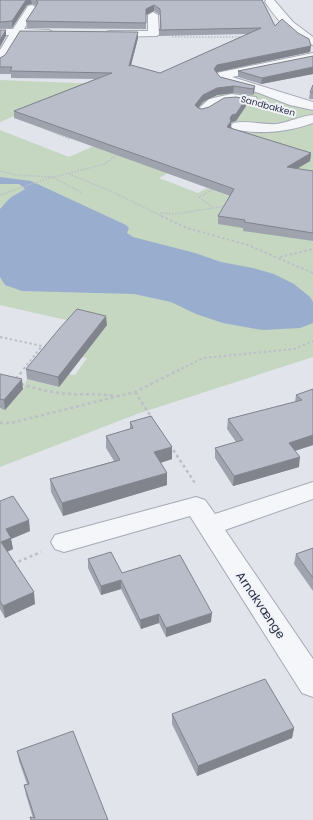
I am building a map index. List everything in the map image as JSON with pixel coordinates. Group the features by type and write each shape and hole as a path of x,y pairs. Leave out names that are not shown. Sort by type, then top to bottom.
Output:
{"street":[{"path":"270,2 279,16 313,42"},
{"path":"0,59 32,8"},
{"path":"101,34 152,34 152,15"},
{"path":"0,32 62,34"},
{"path":"313,57 221,76 224,79 263,90 295,102 313,115"},
{"name":"Sandbakken","path":"203,111 209,103 214,100 241,98 290,111 313,115"},
{"name":"Sandbakken","path":"238,126 277,128 290,127 313,115"},
{"path":"64,542 202,516 313,490"},
{"name":"Arnakvænge","path":"202,516 313,684"}],"path":[{"path":"152,34 152,37 244,37"},
{"path":"37,126 70,139 76,136"},
{"path":"0,196 52,177 106,164 121,151"},
{"path":"0,172 16,175 52,177 82,193"},
{"path":"69,174 109,190 188,228 248,245 313,273"},
{"path":"212,207 199,197 216,188"},
{"path":"157,213 175,214 212,207 230,206"},
{"path":"279,258 313,249"},
{"path":"0,337 42,346 14,382 39,390 71,394 99,393 114,396"},
{"path":"0,423 11,423 34,418 114,396 135,392 203,358 294,349 313,341"},
{"path":"135,392 153,419"},
{"path":"169,444 202,494 202,516"},
{"path":"7,566 64,542"}],"green space":[{"path":"0,80 129,85 239,85 313,109 313,181 289,178 272,149 228,127 234,123 240,115 207,111 40,105 0,122"},
{"path":"0,130 69,157 105,141 168,173 159,178 198,193 207,188 237,199 244,228 313,241 313,357 137,414 0,467 0,408 5,410 23,389 27,379 58,387 69,374 75,375 87,358 82,357 75,322 0,305"}],"water":[{"path":"0,177 31,181 126,225 129,228 127,233 133,237 195,253 221,262 253,268 274,274 294,284 310,297 313,302 313,323 300,328 262,330 223,323 196,314 171,302 134,294 22,291 5,285 0,277 0,209 10,198 25,189 19,184 0,184"}],"building":[{"path":"0,0 26,0 12,21 0,22"},
{"path":"36,0 262,0 275,26 282,19 298,33 309,39 311,46 217,65 214,69 220,77 255,86 253,89 234,86 217,88 203,95 195,105 202,109 209,107 224,98 236,97 246,99 236,114 232,115 230,118 231,121 227,127 311,153 287,167 313,171 313,233 244,222 245,220 218,216 234,189 14,111 112,73 10,71 12,67 0,67 0,58 5,55 20,31 138,32 129,66 131,65 160,73 261,28 159,30 161,28 160,9 154,5 146,9 146,23 26,21 38,3"},
{"path":"0,30 6,30 0,40"},
{"path":"313,56 313,67 262,78 238,71"},
{"path":"313,85 313,92 310,92"},
{"path":"77,309 106,316 58,377 26,369 59,329"},
{"path":"0,374 22,379 4,400 0,399"},
{"path":"313,389 313,435 289,443 300,457 234,476 215,448 243,440 228,419 302,400 296,395"},
{"path":"151,416 172,447 154,452 167,473 62,503 50,479 120,460 106,436 133,428 130,422"},
{"path":"13,496 29,520 6,529 11,538 1,542 34,592 3,606 0,601 0,501"},
{"path":"313,548 313,578 296,554"},
{"path":"111,552 122,573 180,555 212,613 166,628 159,614 140,620 121,580 101,586 88,559"},
{"path":"265,679 294,728 198,766 172,714"},
{"path":"73,731 108,820 31,820 30,817 35,818 24,785 29,784 17,751"}]}
